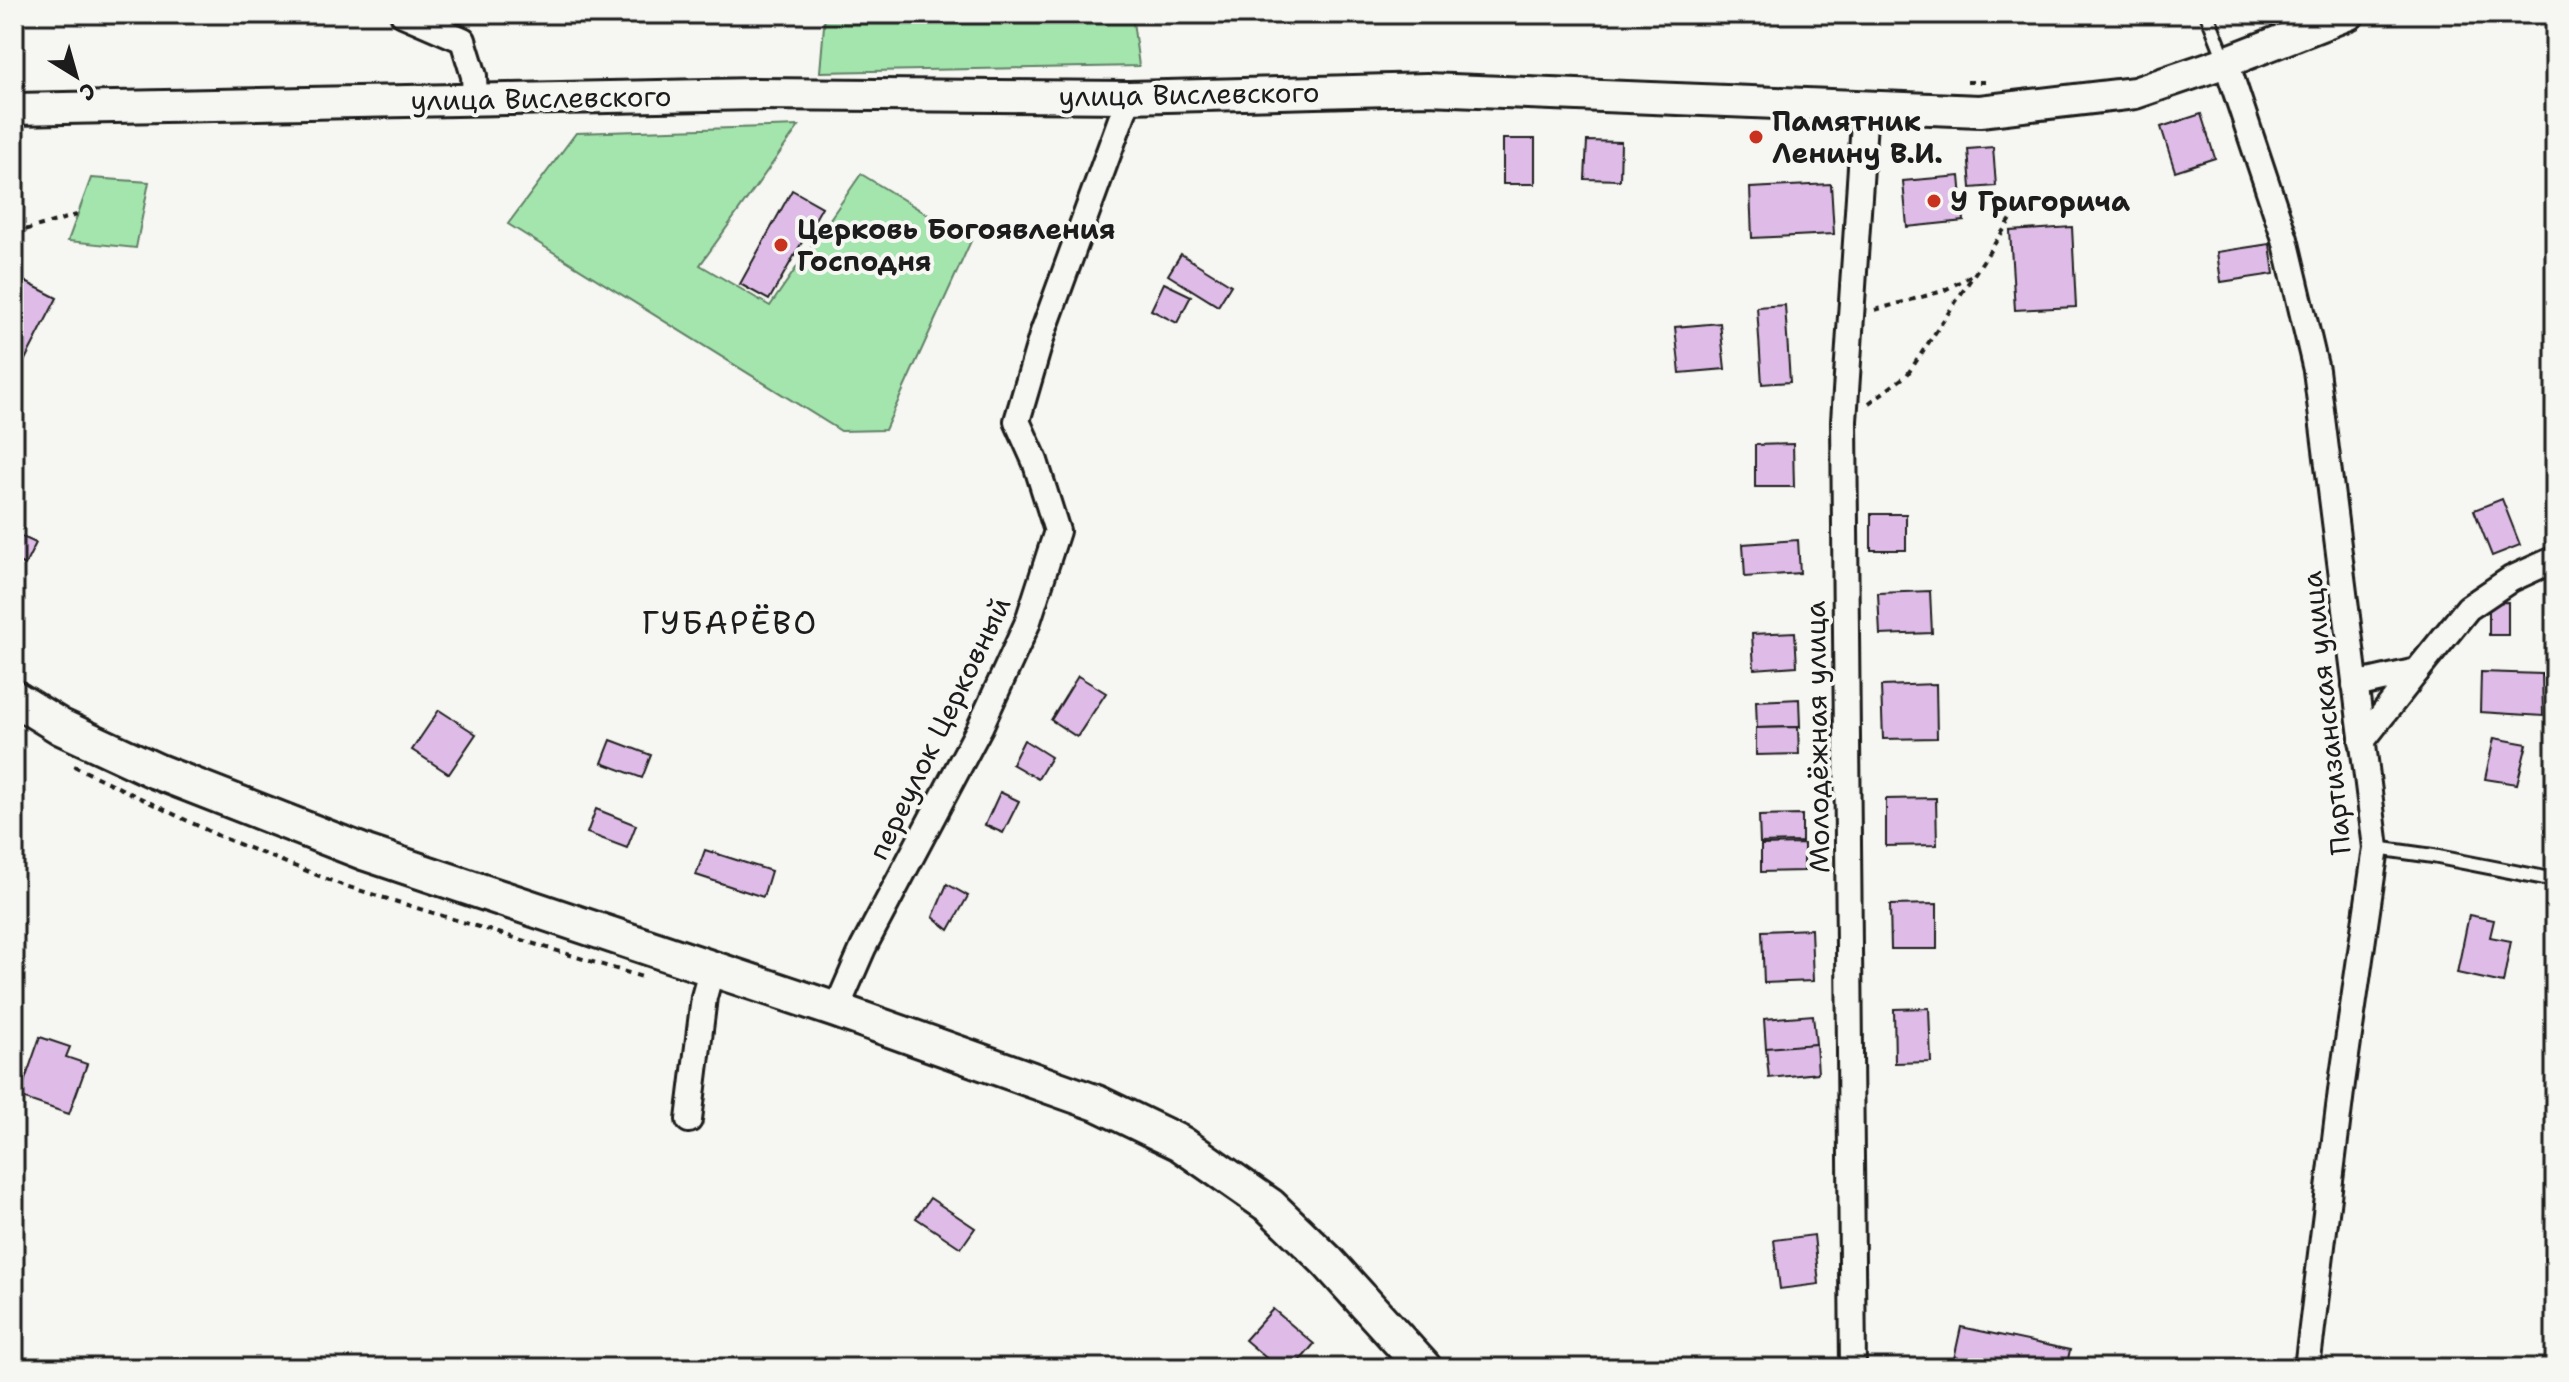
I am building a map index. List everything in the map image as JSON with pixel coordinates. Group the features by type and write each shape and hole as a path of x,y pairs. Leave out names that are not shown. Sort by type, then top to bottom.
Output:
{"main road":[{"path":"14,698 61,727 156,771 366,853 836,1010 1097,1103 1180,1143 1270,1206 1327,1261 1424,1368"}],"street":[{"path":"403,14 463,40 474,76 475,99"},
{"name":"улица Вислевского","path":"14,109 756,94 1129,97 1427,89 1980,111 2135,93 2226,62 2349,14"},
{"name":"Партизанская улица","path":"2226,62 2285,239 2316,370 2376,848 2342,1083 2307,1368"},
{"name":"переулок Церковный","path":"836,1010 863,948 938,810 992,701 1027,624 1057,531 1035,461 1017,421 1043,332 1129,97"},
{"name":"Молодёжная улица","path":"1853,1368 1844,421 1865,107"},
{"path":"2362,741 2468,608 2511,579 2555,559"},
{"path":"2355,685 2417,671"},
{"path":"689,1120 704,997 712,968"}],"lane":[{"path":"2207,14 2226,62"},
{"path":"2376,848 2555,880"}],"path":[{"path":"14,233 77,215"},
{"path":"1844,421 1907,375 2013,216"},
{"path":"1850,317 1943,291 1974,273"}],"green space":[{"path":"825,14 1132,14 1139,66 820,72"},
{"path":"799,126 700,265 770,306 861,174 971,241 885,430 841,431 508,224 576,133"},
{"path":"91,178 149,182 136,248 68,241"}],"building":[{"path":"2201,114 2215,158 2175,171 2161,127"},
{"path":"1503,139 1535,139 1535,184 1503,184"},
{"path":"1587,141 1621,142 1620,180 1585,179"},
{"path":"1993,147 1996,186 1971,188 1968,149"},
{"name":"У Григорича","path":"1960,176 1964,221 1907,227 1903,181"},
{"path":"1831,184 1834,234 1752,238 1750,188"},
{"name":"Церковь Богоявления Господня","path":"792,190 822,207 769,300 740,284"},
{"path":"2072,227 2076,307 2015,310 2010,231"},
{"path":"2270,244 2274,274 2221,282 2217,252"},
{"path":"1181,254 1231,285 1218,306 1168,275"},
{"path":"14,276 57,298 14,381"},
{"path":"1164,283 1191,296 1177,323 1151,310"},
{"path":"1785,305 1790,382 1762,384 1757,307"},
{"path":"1720,323 1725,369 1680,373 1675,327"},
{"path":"1793,444 1794,487 1755,487 1755,445"},
{"path":"2502,499 2520,545 2492,556 2474,510"},
{"path":"1871,514 1906,514 1906,550 1871,550"},
{"path":"14,533 36,543 25,565 14,560"},
{"path":"1798,540 1800,573 1745,577 1743,544"},
{"path":"1930,591 1932,633 1880,635 1878,593"},
{"path":"2508,602 2508,635 2489,635 2489,603"},
{"path":"1795,632 1797,666 1754,669 1752,634"},
{"path":"2481,672 2542,674 2543,716 2480,712"},
{"path":"1078,676 1106,693 1077,737 1051,720"},
{"path":"1936,684 1937,738 1883,739 1881,686"},
{"path":"1799,699 1800,727 1757,728 1756,701"},
{"path":"439,710 476,734 449,774 412,750"},
{"path":"1798,727 1799,754 1756,755 1756,728"},
{"path":"2494,738 2527,744 2517,784 2485,779"},
{"path":"611,740 651,755 642,778 602,763"},
{"path":"1024,740 1051,757 1038,779 1012,764"},
{"path":"1000,792 1019,801 1003,833 985,825"},
{"path":"1936,798 1937,845 1886,846 1886,799"},
{"path":"596,809 636,825 627,848 587,833"},
{"path":"1802,815 1802,842 1760,843 1759,816"},
{"path":"1804,844 1804,871 1761,872 1761,845"},
{"path":"705,850 771,871 763,897 696,875"},
{"path":"947,884 968,896 949,930 933,917"},
{"path":"1937,904 1937,949 1891,949 1890,905"},
{"path":"2469,915 2494,920 2490,937 2511,941 2503,983 2457,973"},
{"path":"1811,929 1813,981 1764,983 1762,931"},
{"path":"1929,1008 1931,1062 1895,1063 1894,1009"},
{"path":"1813,1015 1816,1044 1766,1049 1764,1019"},
{"path":"40,1037 70,1047 66,1057 87,1064 69,1114 19,1097"},
{"path":"1816,1044 1818,1073 1769,1078 1766,1048"},
{"path":"930,1198 975,1228 961,1248 916,1218"},
{"path":"1814,1235 1819,1284 1780,1289 1774,1240"},
{"path":"1273,1309 1314,1344 1294,1368 1278,1368 1245,1340"},
{"path":"1961,1327 2070,1350 2066,1368 1952,1368"}],"place":[{"name":"Памятник Ленину В.И.","path":"1756,137"},
{"name":"У Григорича","path":"1934,201"},
{"name":"Церковь Богоявления Господня","path":"781,245"}],"district":[{"name":"ГУБАРЁВО","path":"730,623"}]}
